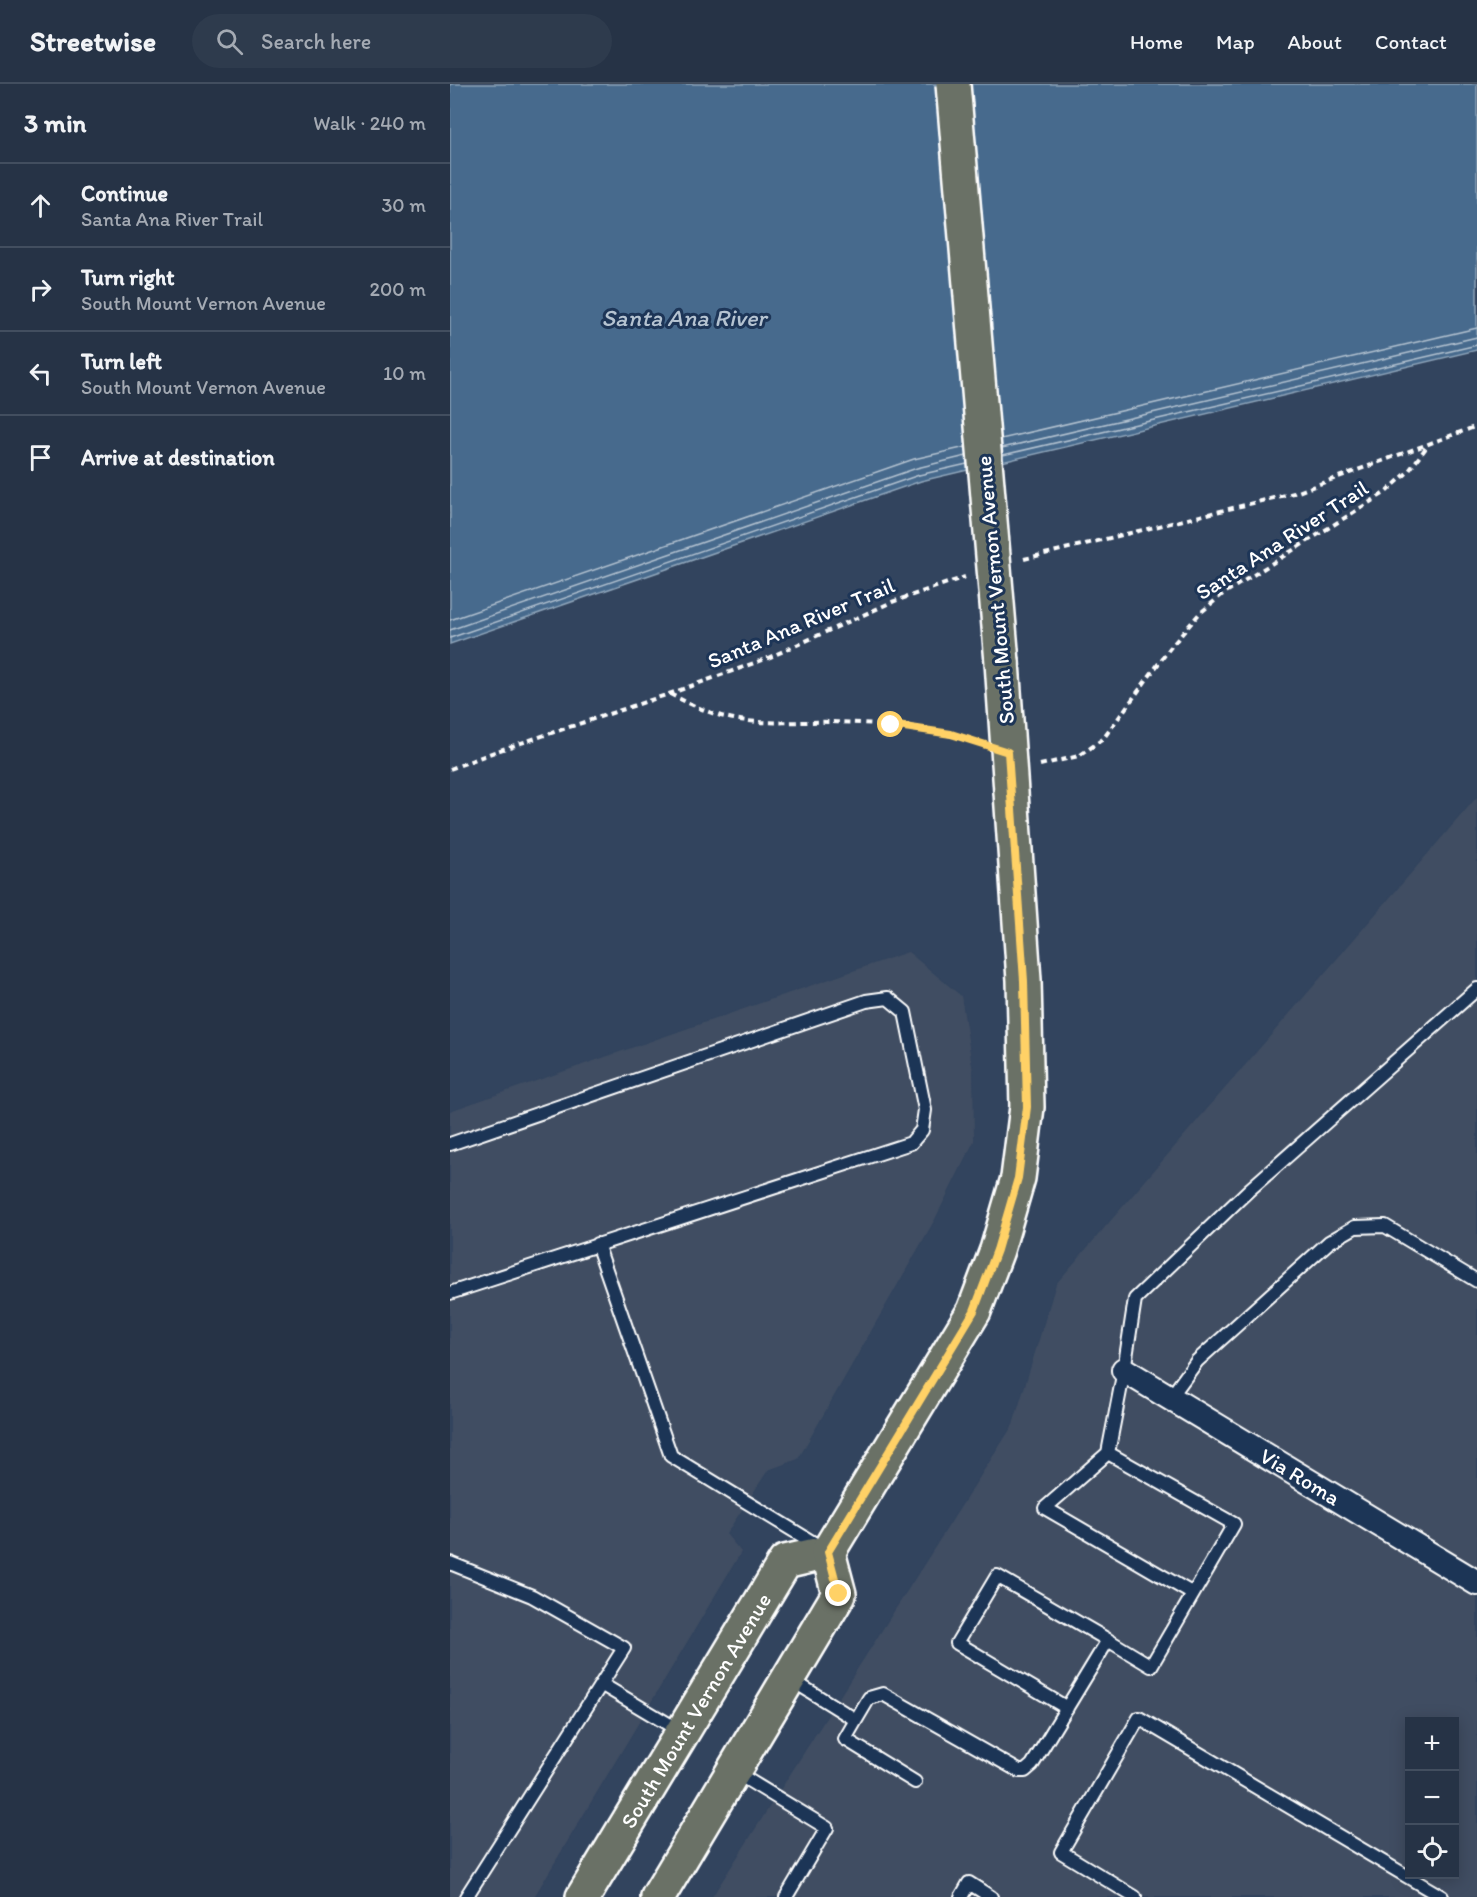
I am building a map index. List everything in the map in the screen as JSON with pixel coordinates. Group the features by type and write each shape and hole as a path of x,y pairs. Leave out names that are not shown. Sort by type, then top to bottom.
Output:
{"main road":[{"name":"South Mount Vernon Avenue","path":"583,1897 785,1562 828,1552 974,1311 997,1250 1018,1178 1027,1107 1024,981 1002,662 953,84"},
{"path":"658,1897 839,1594 828,1552"}],"street":[{"name":"Via Roma","path":"1124,1370 1477,1583"}],"lane":[{"path":"1193,1594 1045,1508 1108,1453 1135,1299 1257,1183 1477,989"},
{"path":"450,1144 866,1001 888,998 905,1012 925,1110 922,1130 911,1143 450,1293"},
{"path":"1170,1398 1197,1361 1329,1242 1355,1227 1385,1226 1477,1281"},
{"path":"597,1244 671,1456 828,1552"},
{"path":"1067,1708 957,1643 997,1576 1151,1666 1234,1524 1108,1453"},
{"path":"450,1563 532,1596 624,1648 466,1897"},
{"path":"915,1782 845,1739 869,1698 884,1694 1019,1771 1025,1771 1032,1764 1108,1640"},
{"path":"789,1678 856,1720"},
{"path":"601,1684 682,1733"},
{"path":"1135,1897 1061,1852 1139,1718 1442,1897"},
{"path":"733,1771 827,1828 786,1897"},
{"path":"961,1897 969,1883 991,1897"}],"path":[{"name":"Santa Ana River Trail","path":"1023,559 1298,492 1477,426"},
{"name":"Santa Ana River Trail","path":"669,694 700,708 734,719 891,725 951,734 1040,765 1078,756 1103,739 1170,648 1199,614 1223,594 1386,492 1408,472 1429,444"},
{"name":"Santa Ana River Trail","path":"450,769 768,658 892,602 968,576"}],"shaded area":[{"path":"1477,797 1477,1897 712,1897 1013,1425 1056,1284"},
{"path":"908,952 961,996 973,1072 974,1141 935,1219 798,1459 768,1470 726,1534 741,1552 534,1897 450,1897 450,1111"}],"water":[{"name":"Santa Ana River","path":"450,84 1477,84 1477,350 921,481 450,644"}],"route":[{"path":"839,1594 828,1552 974,1311 997,1250 1018,1178 1027,1107 1024,981 1008,752 951,734 891,725"}]}
